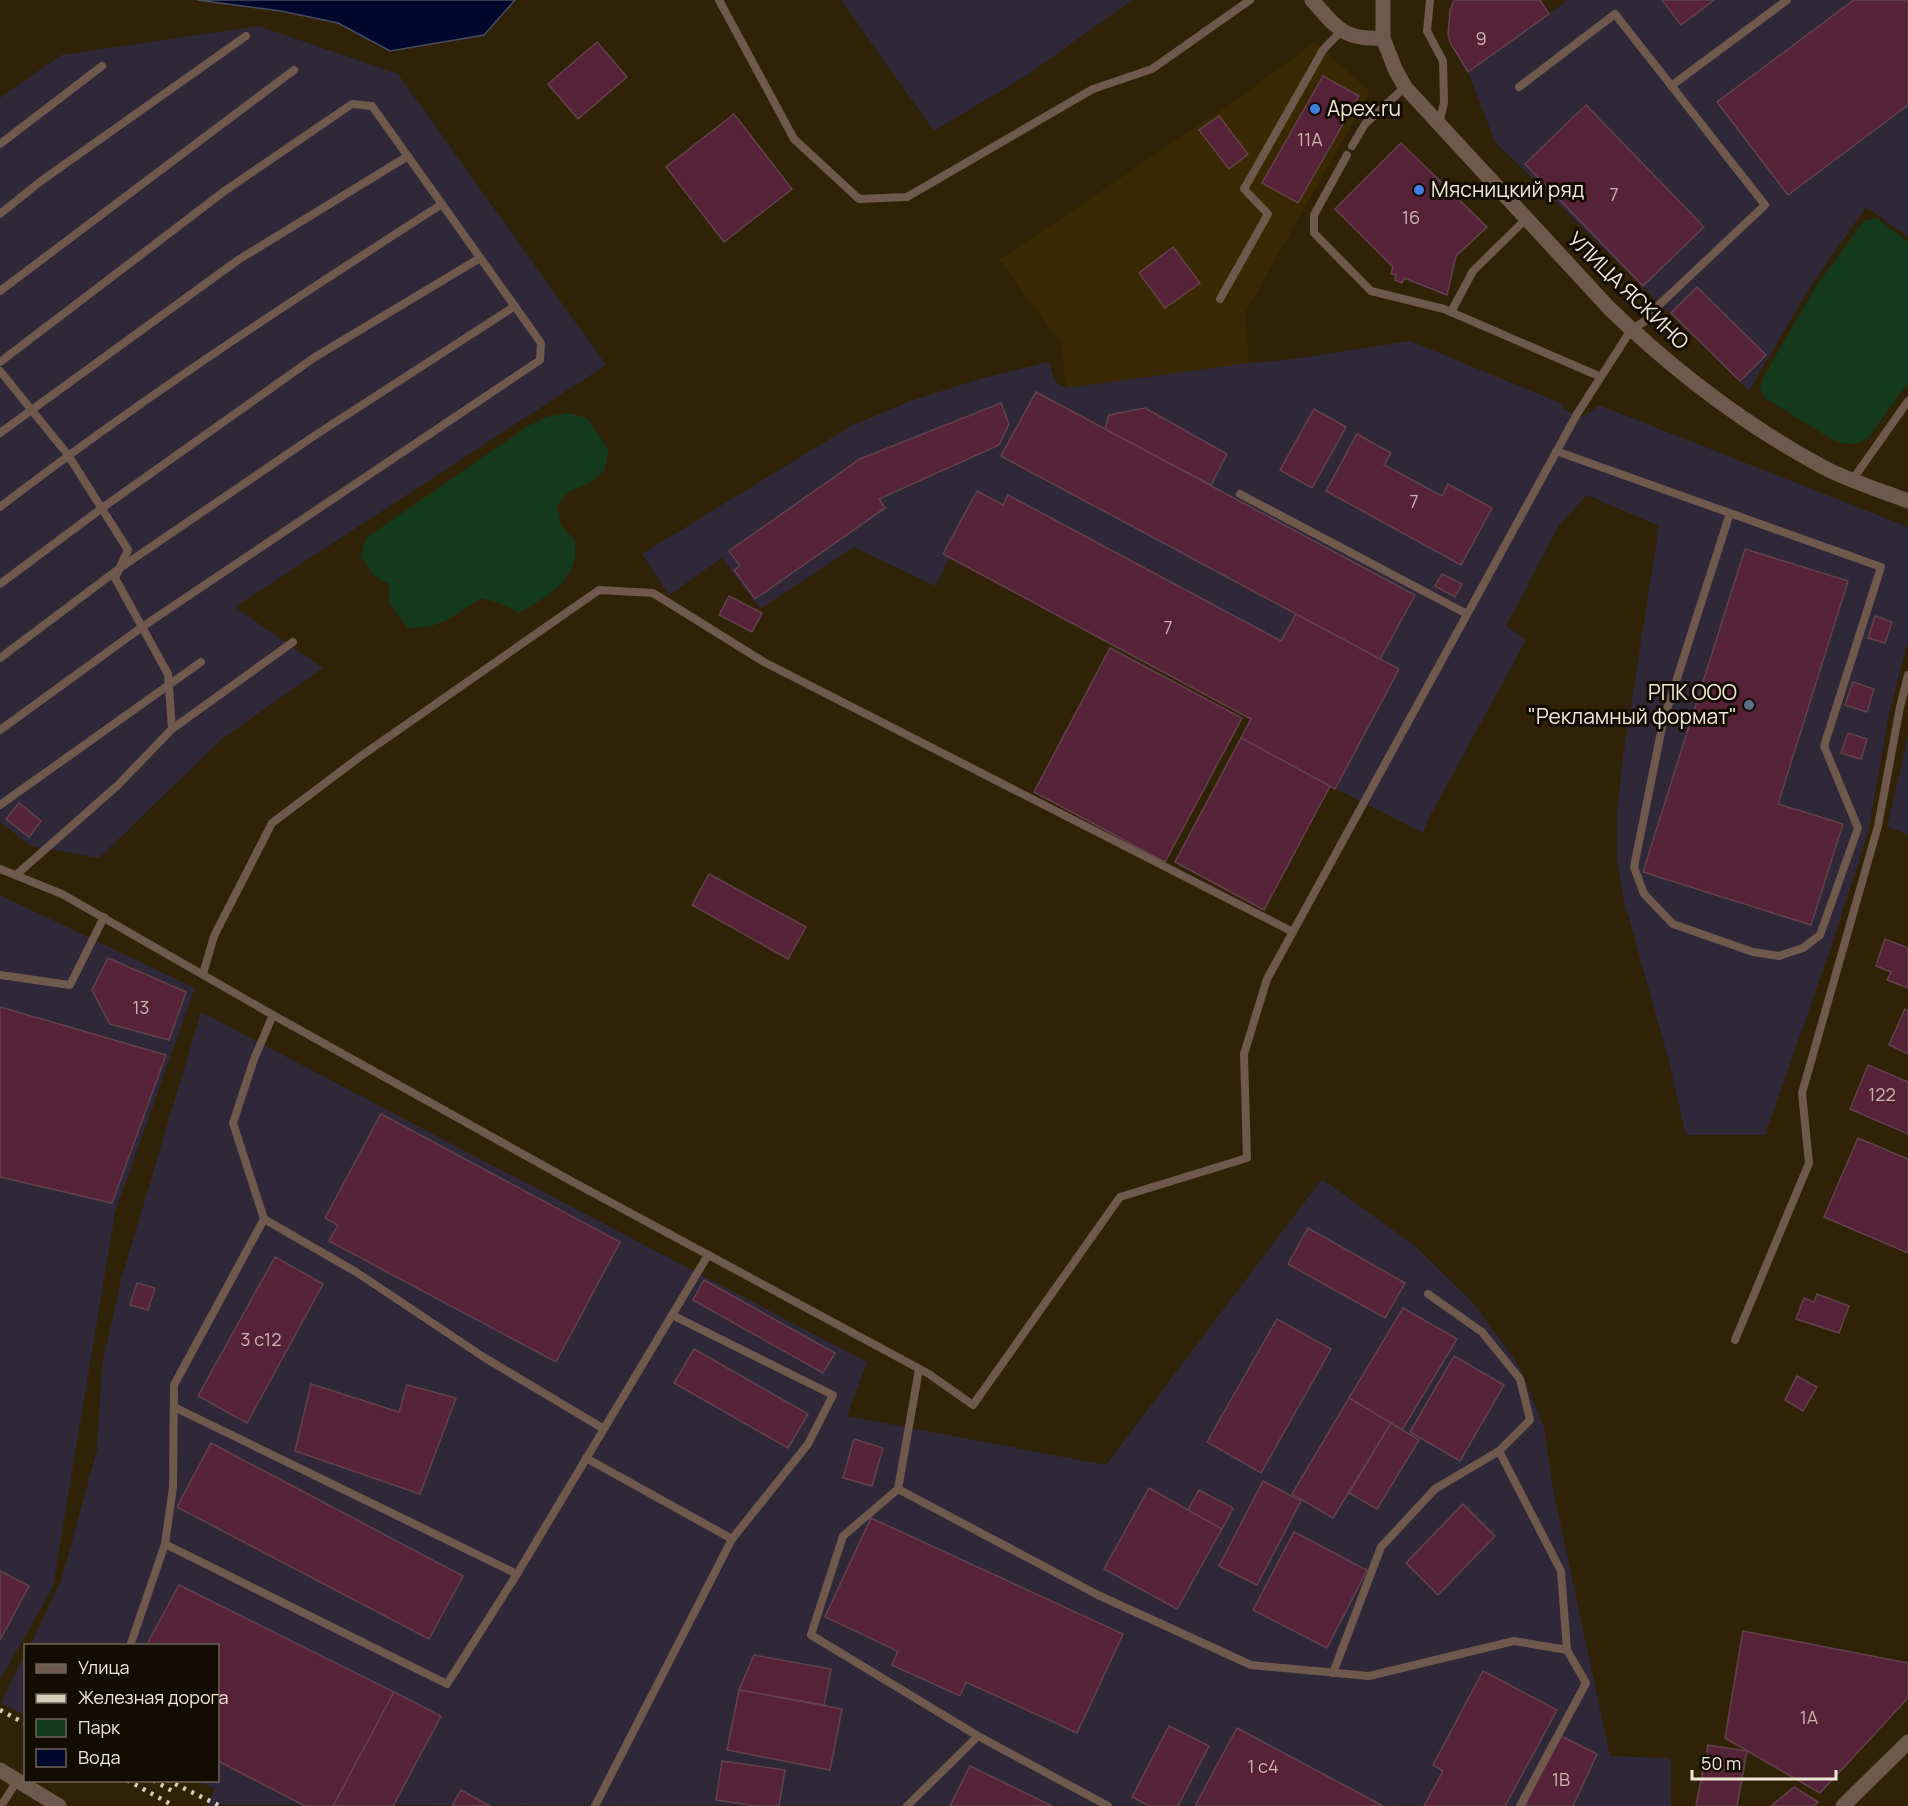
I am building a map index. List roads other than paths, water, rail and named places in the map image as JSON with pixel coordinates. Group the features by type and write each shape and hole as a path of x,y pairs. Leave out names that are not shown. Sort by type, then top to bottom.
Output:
{"street":[{"path":"1312,0 1334,24 1350,36 1366,39 1383,38 1383,0"},
{"name":"УЛИЦА ЯСКИНО","path":"1383,38 1405,87 1631,330 1704,390 1766,433 1825,468 1908,501"},
{"path":"1844,1806 1908,1742"},
{"path":"0,1770 59,1806"}],"lane":[{"path":"719,0 794,139 859,199 907,197 1094,89 1152,69 1251,0"},
{"path":"1430,0 1427,31 1443,61 1444,104 1439,125"},
{"path":"1671,86 1787,0"},
{"path":"0,869 62,894 104,917 273,1015 919,1369 973,1405 1120,1197 1247,1158 1244,1054 1267,979 1556,451 1631,330 1650,318 1659,305 1764,205 1615,14 1519,87"},
{"path":"1220,299 1268,214 1244,189 1323,50 1342,30"},
{"path":"0,214 41,181 246,36"},
{"path":"0,144 102,66"},
{"path":"0,291 294,70"},
{"path":"1352,146 1365,124 1405,87"},
{"path":"0,362 226,190 352,104 372,106 541,343 540,360 142,627 0,730"},
{"path":"1347,155 1314,215 1314,233 1371,291 1451,312 1601,377"},
{"path":"0,433 238,260 408,156"},
{"path":"0,507 68,455 264,318 442,204"},
{"path":"1451,312 1473,271 1526,219"},
{"path":"0,584 102,508 315,357 480,258"},
{"path":"0,658 120,568 314,436 515,306"},
{"path":"0,371 68,455 128,550 116,578 168,674 172,729"},
{"path":"1853,479 1908,401"},
{"path":"1556,451 1730,513 1881,567 1824,746 1858,828 1820,935 1803,948 1779,956 1753,952 1672,924 1644,894 1634,867 1663,722 1730,513"},
{"path":"1240,494 1467,614"},
{"path":"203,974 214,936 272,823 361,756 599,590 653,593 764,662 1293,932"},
{"path":"16,875 118,785 172,729 293,642"},
{"path":"0,805 201,662"},
{"path":"1736,1340 1809,1163 1802,1093 1878,826 1908,675"},
{"path":"0,975 70,985 104,917"},
{"path":"273,1015 254,1059 233,1123 264,1219 356,1272 485,1358 604,1430"},
{"path":"131,1644 165,1544 174,1487 174,1385 264,1219"},
{"path":"165,1544 447,1684 517,1574 708,1255"},
{"path":"1333,1673 1381,1547 1436,1489 1499,1451 1530,1420 1520,1379 1482,1332 1428,1294"},
{"path":"595,1806 732,1539 808,1444 832,1395 672,1315"},
{"path":"919,1369 898,1489 843,1536 811,1635 978,1736 1108,1806"},
{"path":"174,1407 517,1574"},
{"path":"1499,1451 1561,1571 1567,1650 1586,1683 1520,1806"},
{"path":"586,1458 732,1539"},
{"path":"898,1489 1098,1595 1251,1665 1369,1677 1514,1641 1567,1650"},
{"path":"907,1806 978,1736"},
{"path":"1,1806 17,1781"}],"water":[{"path":"197,0 515,0 484,35 390,51 338,23 281,11"}],"railway":[{"path":"0,1710 24,1723"},
{"path":"131,1782 174,1806"},
{"path":"156,1782 174,1792"},
{"path":"171,1782 220,1806"}],"place":[{"name":"Apex.ru","path":"1315,109"},
{"name":"Мясницкий ряд","path":"1419,190"},
{"name":"РПК ООО \"Рекламный формат\"","path":"1749,705"}]}
